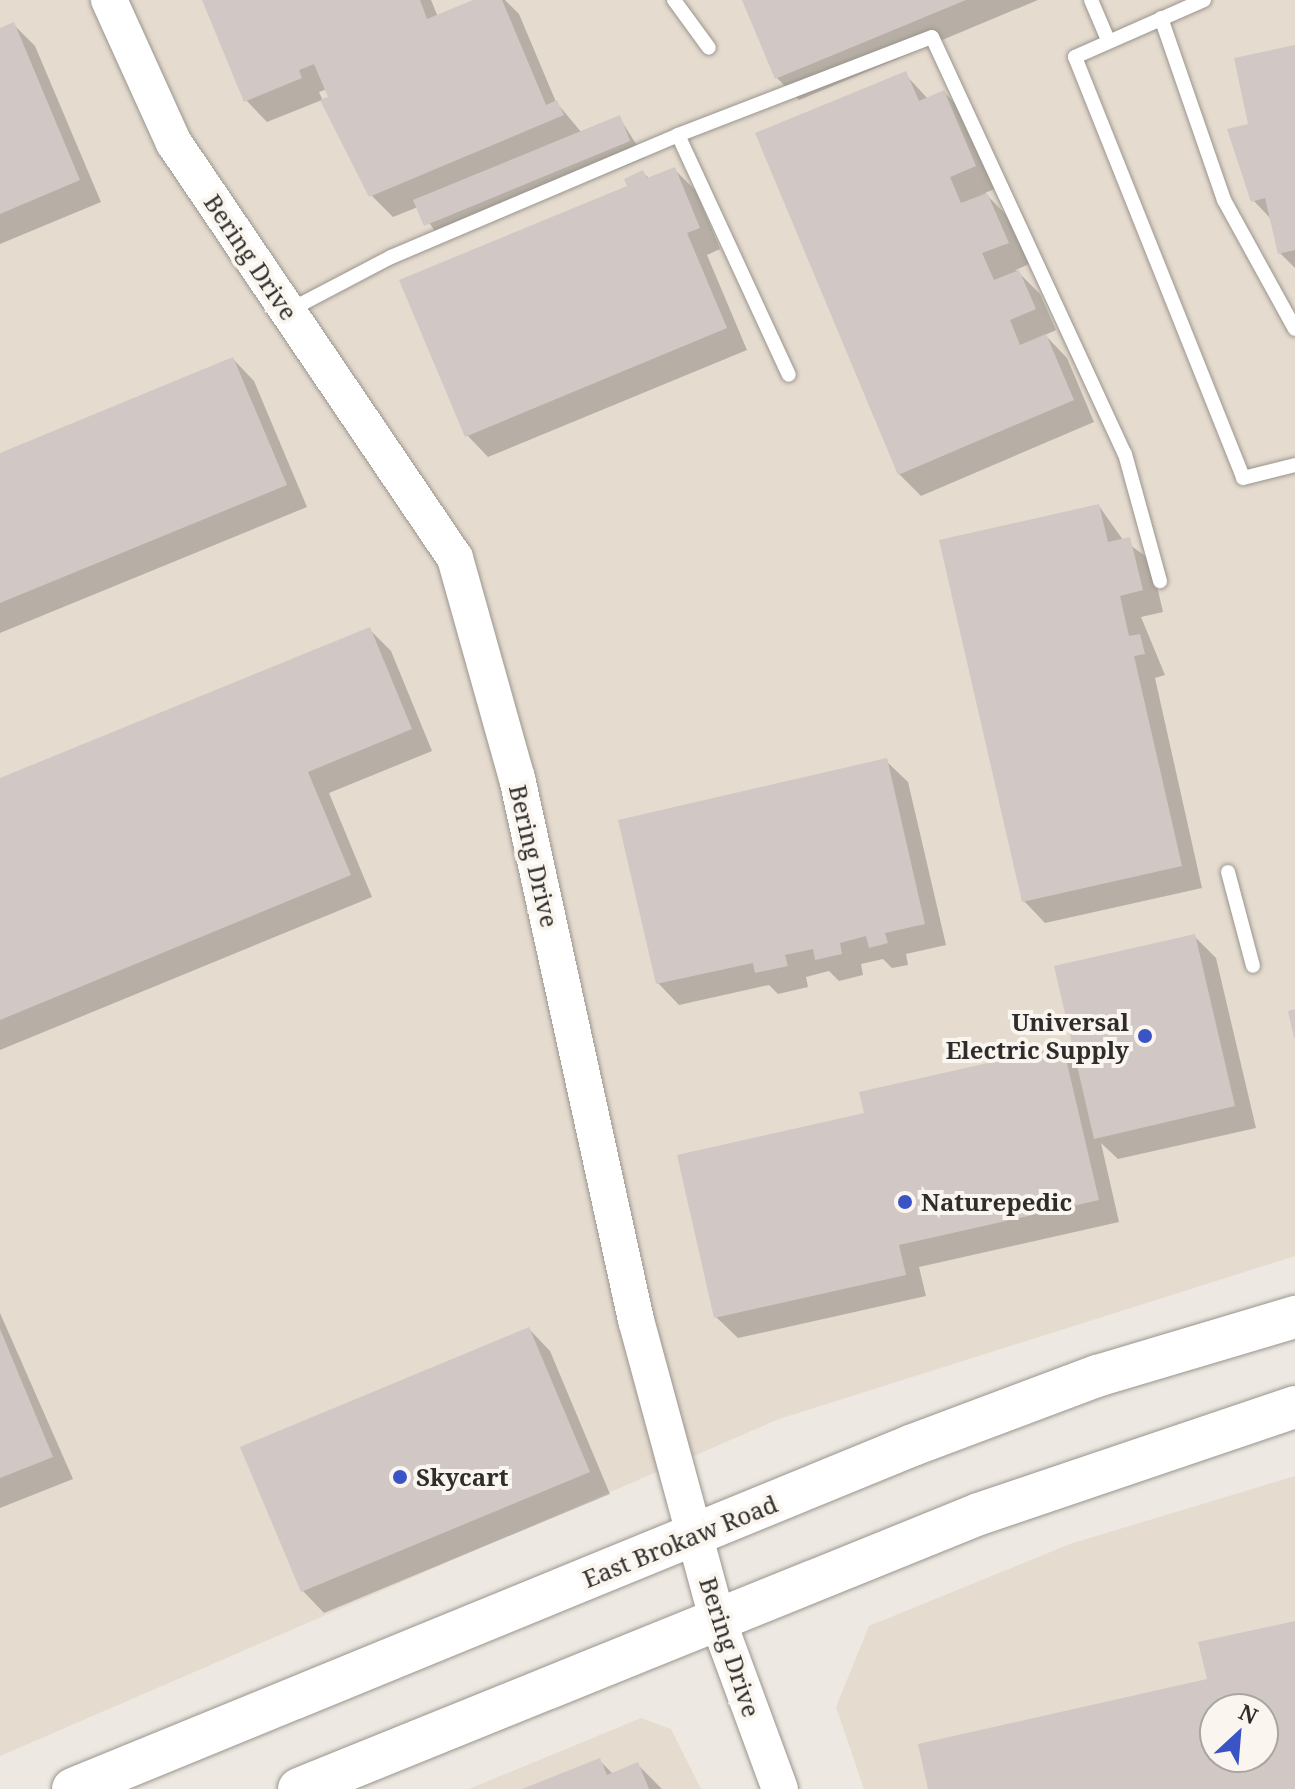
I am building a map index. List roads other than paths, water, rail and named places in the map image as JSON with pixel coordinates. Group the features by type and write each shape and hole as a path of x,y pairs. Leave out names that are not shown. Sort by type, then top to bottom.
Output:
{"main road":[{"name":"East Brokaw Road","path":"73,1789 695,1535 1097,1376 1295,1317"},
{"path":"325,1784 717,1618 979,1514 1295,1407"}],"street":[{"name":"Bering Drive","path":"109,0 174,143 455,558 517,778 636,1320 717,1618 780,1789"}],"lane":[{"path":"674,0 709,48"},
{"path":"1091,0 1108,40"},
{"path":"1196,2 1075,57 1243,478 1295,465"},
{"path":"1161,18 1224,200 1295,329"},
{"path":"288,311 391,257 678,135 932,37 1125,454 1160,581"},
{"path":"678,135 789,375"},
{"path":"1228,872 1253,966"}],"place":[{"name":"Universal Electric Supply","path":"1145,1036"},
{"name":"Naturepedic","path":"905,1202"},
{"name":"Skycart","path":"400,1477"}]}
